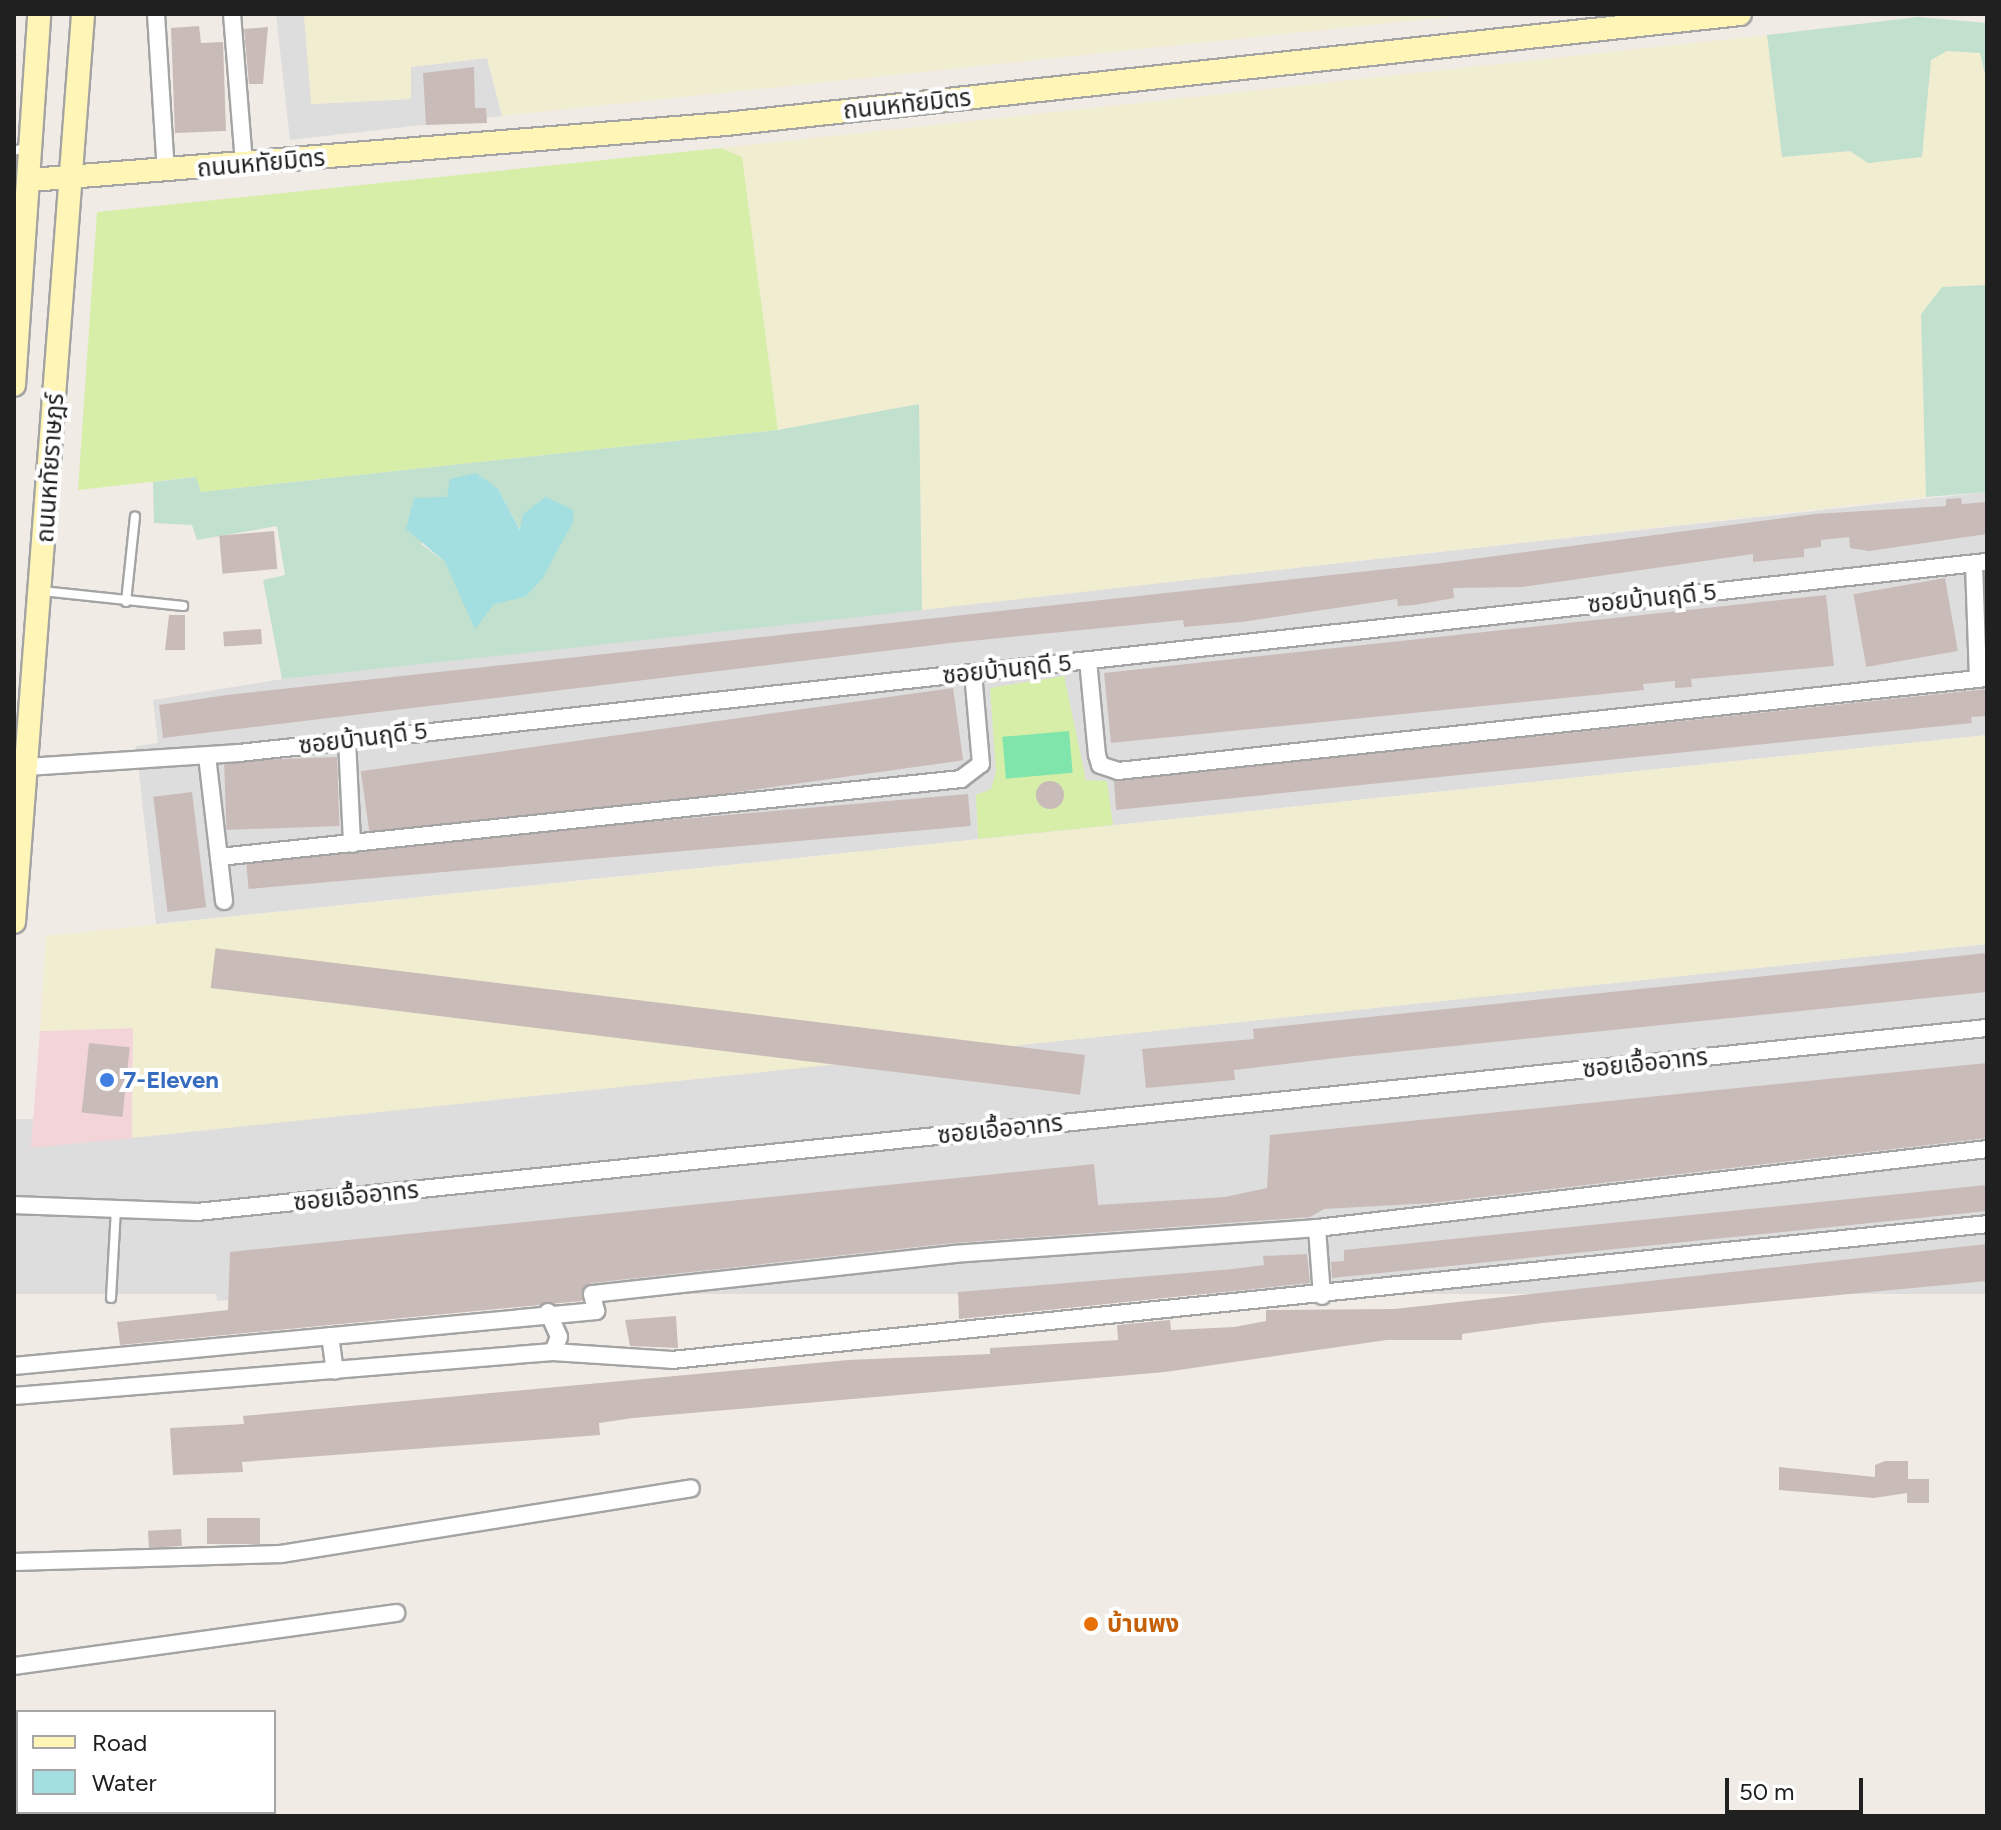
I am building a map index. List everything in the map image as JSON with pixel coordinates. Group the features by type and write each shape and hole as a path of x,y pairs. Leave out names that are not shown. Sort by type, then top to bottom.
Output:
{"street":[{"name":"ถนนหทัยราษฎร์","path":"14,385 31,180 24,148 39,14"},
{"name":"ถนนหทัยราษฎร์","path":"14,922 83,14"},
{"path":"156,14 166,171"},
{"path":"232,14 244,164"},
{"name":"ถนนหทัยมิตร","path":"31,180 726,124 1740,14"},
{"path":"1088,660 1097,755 1100,765 1118,771 1983,679 1980,563"},
{"name":"ซอยบ้านฤดี 5","path":"27,767 207,756 1980,563"},
{"path":"219,857 961,779 981,764 973,673"},
{"path":"347,740 352,844"},
{"path":"207,756 224,901"},
{"name":"ซอยเอื้ออาทร","path":"14,1205 197,1212 1986,1028"},
{"path":"14,1366 548,1312 596,1311 592,1294 954,1254 1317,1228 1987,1149"},
{"path":"14,1396 553,1352 672,1360 1322,1296 1987,1224"},
{"path":"1317,1228 1322,1296"},
{"path":"548,1312 559,1337 553,1352"},
{"path":"330,1336 335,1371"},
{"path":"14,1562 281,1554 691,1488"},
{"path":"14,1666 396,1613"}],"lane":[{"path":"126,602 135,516"},
{"path":"41,591 183,606"},
{"path":"111,1298 116,1209"}],"shaded area":[{"path":"276,14 304,14 312,104 411,99 411,67 487,58 502,116 290,140"},
{"path":"304,14 1475,14 502,116 487,58 411,67 411,99 311,104"},
{"path":"1767,35 1782,157 1850,151 1922,157 1931,60 1947,51 1980,53 1987,83 1987,285 1942,287 1921,314 1926,497 922,610 919,404 778,430 742,157 721,148"},
{"path":"1987,492 1987,735 156,924 136,746 158,743 153,700 282,679"},
{"path":"1987,735 1987,944 132,1138 133,1028 40,1031 46,936"},
{"path":"1987,944 1987,1117 217,1301 209,1234 18,1230 31,1148"},
{"path":"133,1028 132,1138 31,1148 40,1031"},
{"path":"14,1119 1987,1119 1987,1294 14,1294"}],"green space":[{"path":"1918,17 1987,23 1987,83 1980,53 1947,51 1931,60 1922,157 1868,163 1850,151 1782,157 1767,35"},
{"path":"721,148 742,157 778,430 201,492 195,477 78,490 97,212"},
{"path":"1987,285 1987,492 1926,497 1921,314 1942,287"},
{"path":"919,404 922,610 282,679 263,580 285,575 277,526 197,540 192,525 154,523 153,482 196,477 201,492 778,430","holes":["498,489 521,531 556,552 525,597 469,607 445,562 421,544 448,498"]},
{"path":"1064,676 1086,780 1107,781 1113,825 978,839 976,795 991,789 996,772 990,688"},
{"path":"1069,731 1073,773 1006,779 1002,737"}],"water":[{"path":"476,473 498,489 520,530 523,514 546,497 573,510 573,522 542,579 525,597 494,604 475,629 445,562 406,529 414,498 447,497 450,479"}],"building":[{"path":"199,26 201,43 223,42 226,131 175,133 171,28"},
{"path":"268,27 263,84 249,84 244,29"},
{"path":"474,67 475,108 486,108 487,123 426,125 423,73"},
{"path":"1961,498 1962,504 1987,502 1987,534 1869,551 1850,548 1849,537 1821,540 1821,547 1804,549 1804,557 1753,562 1753,554 1523,587 1453,588 1454,598 1415,605 1398,606 1397,599 1242,622 1184,627 1183,620 951,643 163,738 159,705 227,695 1442,563 1814,514 1946,506 1946,499"},
{"path":"274,531 277,569 223,574 219,536"},
{"path":"1945,578 1958,651 1866,667 1853,594"},
{"path":"1826,595 1834,666 1691,679 1692,687 1675,688 1675,681 1643,684 1644,690 1111,743 1104,673"},
{"path":"169,615 185,615 185,650 165,650"},
{"path":"261,629 262,644 224,647 223,632"},
{"path":"953,688 963,760 371,844 361,771"},
{"path":"1987,689 1987,716 1971,717 1972,723 1116,810 1114,781"},
{"path":"337,757 339,826 226,830 224,761"},
{"path":"1050,781 1060,785 1064,795 1060,805 1050,809 1040,805 1036,795 1040,785"},
{"path":"192,792 206,907 167,912 153,797"},
{"path":"968,794 971,826 249,889 246,857"},
{"path":"216,948 1085,1055 1080,1095 211,988"},
{"path":"1987,953 1987,992 1345,1057 1234,1070 1235,1080 1146,1088 1142,1049 1254,1039 1253,1029"},
{"name":"7-Eleven","path":"89,1043 130,1047 122,1117 82,1113"},
{"path":"1987,1063 1987,1138 1432,1203 1324,1209 1310,1217 953,1243 591,1283 582,1301 120,1345 117,1322 228,1310 230,1252 1094,1164 1098,1205 1225,1197 1267,1188 1270,1135"},
{"path":"1987,1185 1987,1211 1332,1278 1331,1262 1344,1261 1344,1250"},
{"path":"1987,1244 1987,1281 1542,1323 1462,1334 1462,1340 1387,1340 1165,1372 633,1418 599,1423 600,1435 242,1462 243,1472 173,1475 170,1428 244,1424 243,1416 848,1360 990,1354 990,1348 1118,1340 1117,1325 1170,1320 1171,1330 1234,1327 1266,1321 1266,1310 1394,1309"},
{"path":"1307,1254 1310,1283 959,1319 958,1292 1233,1269 1264,1265 1263,1256"},
{"path":"676,1316 678,1348 630,1346 625,1320"},
{"path":"1885,1461 1908,1461 1908,1479 1929,1479 1929,1503 1907,1503 1907,1493 1874,1498 1779,1490 1779,1467 1875,1477 1875,1465"},
{"path":"207,1518 260,1518 260,1544 207,1544"},
{"path":"181,1529 182,1546 149,1548 148,1531"}],"place":[{"name":"7-Eleven","path":"107,1080"},
{"name":"บ้านพง","path":"1091,1624"}]}
